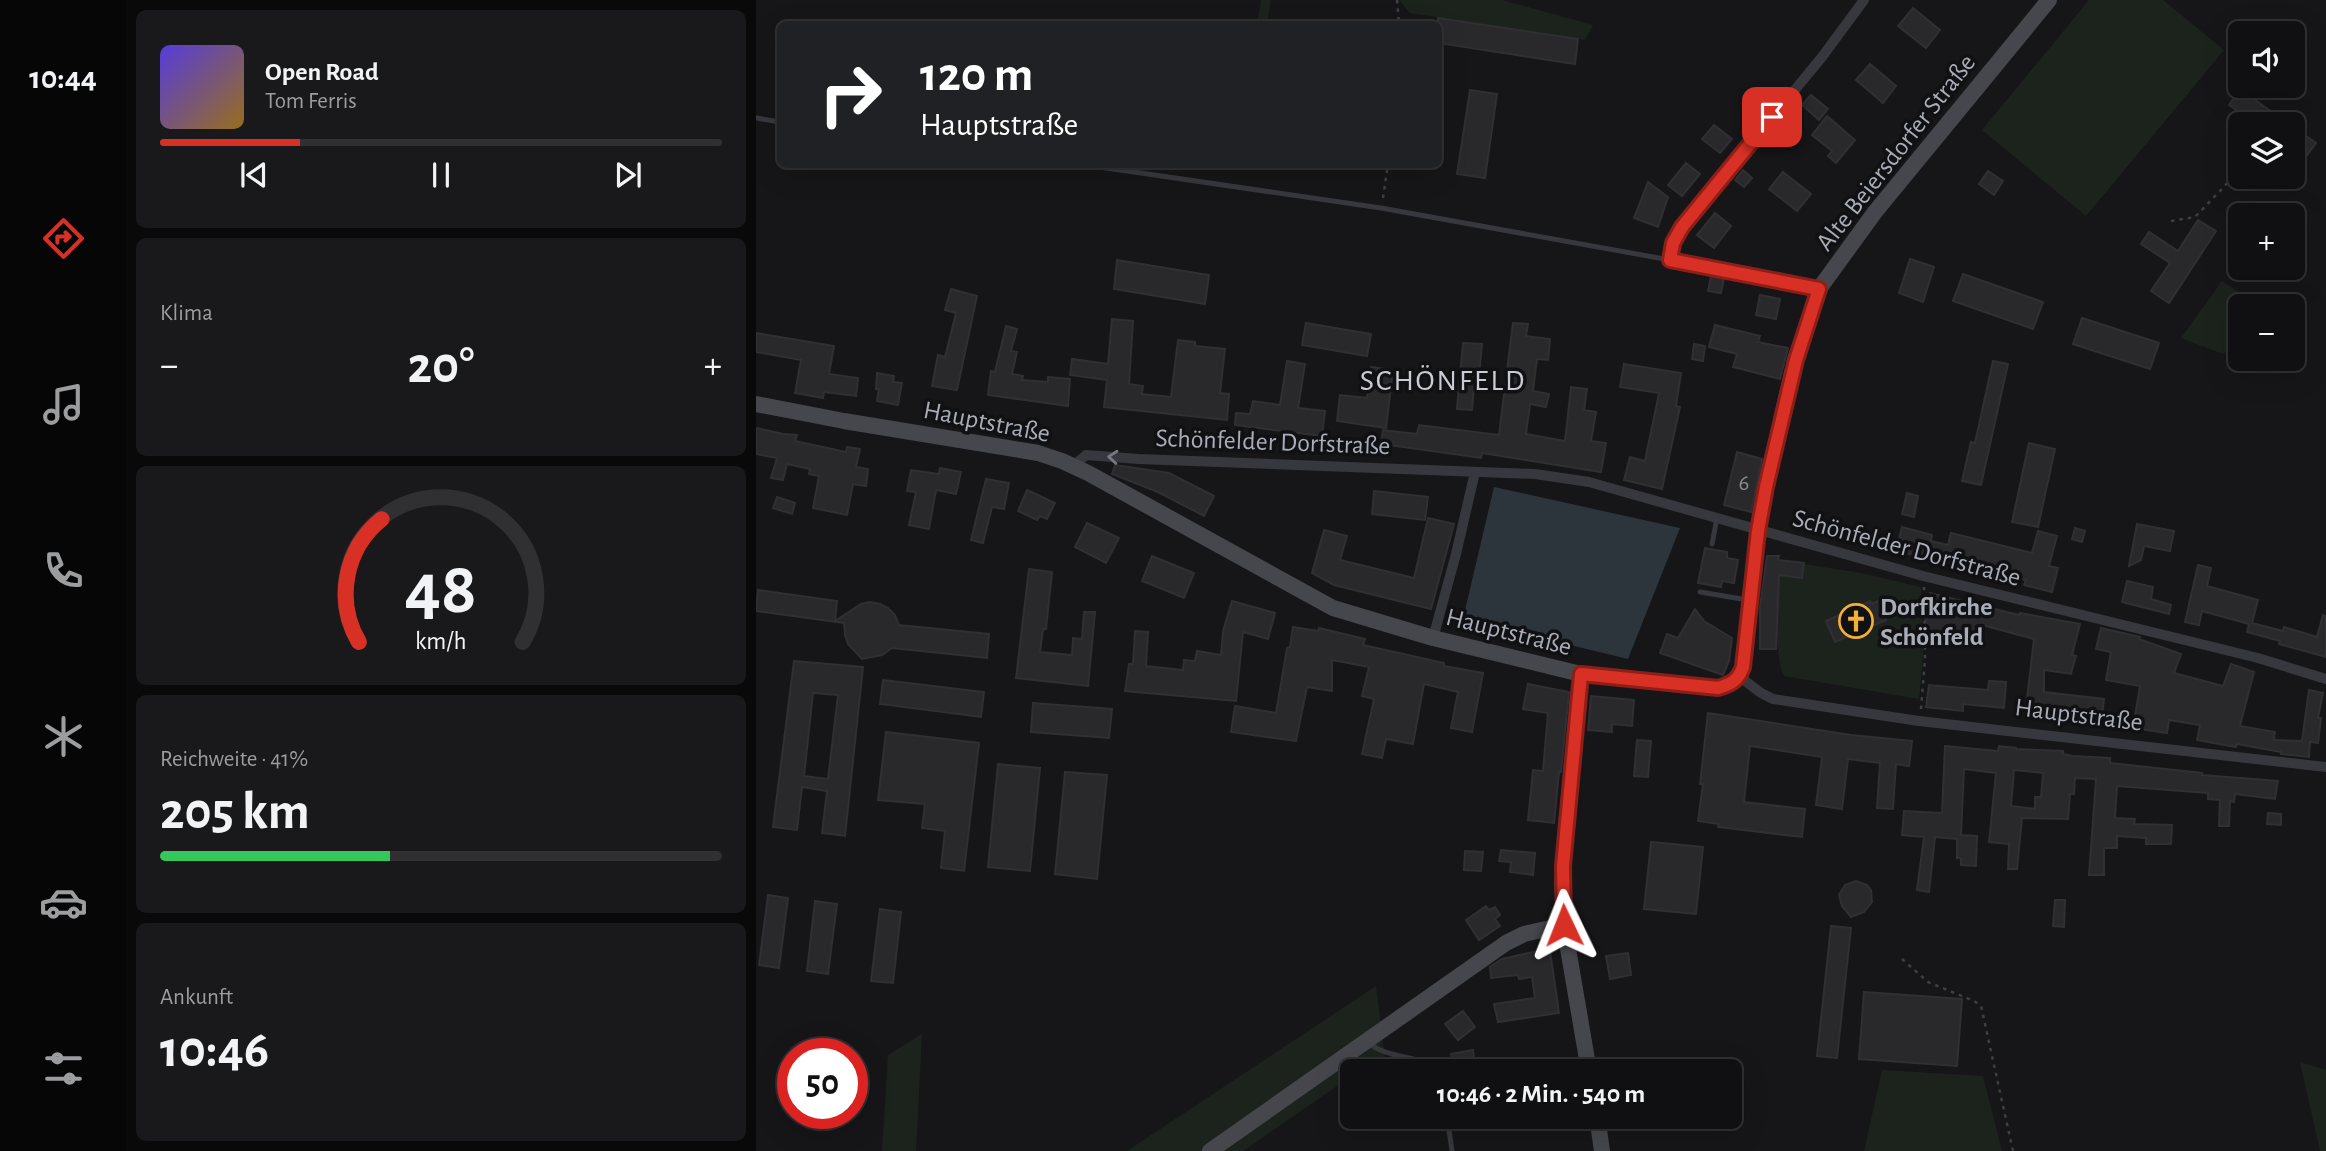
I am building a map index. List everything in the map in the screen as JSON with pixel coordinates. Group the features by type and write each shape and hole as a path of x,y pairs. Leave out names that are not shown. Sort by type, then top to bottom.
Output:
{"main road":[{"name":"Alte Beiersdorfer Straße","path":"1740,677 1758,531 1796,360 1819,289 1875,212 2049,0"},
{"name":"Hauptstraße","path":"756,404 1038,453 1073,466 1333,608 1433,638 1581,674 1718,688 1731,684 1740,677"},
{"path":"1581,674 1563,866 1564,925 1587,1059"},
{"path":"1210,1151 1506,943 1524,934 1564,925"},
{"path":"1599,1129 1602,1151"}],"street":[{"path":"1819,289 1670,260 1673,243 1682,227 1822,57 1864,0"},
{"name":"Schönfelder Dorfstraße","path":"1073,466 1086,455 1535,474 1589,482 1923,576 2258,658 2326,679"},
{"path":"1433,638 1475,471"},
{"name":"Hauptstraße","path":"1740,677 1760,693 1773,699 1919,721 2326,767"}],"lane":[{"path":"756,118 777,121"},
{"path":"1106,168 1381,208 1670,260"},
{"path":"1712,544 1717,518"},
{"path":"1700,592 1751,600"},
{"path":"1367,1041 1386,1054 1414,1059"},
{"path":"1449,1129 1452,1151"}],"path":[{"path":"1397,0 1399,21"},
{"path":"1381,208 1387,168"},
{"path":"2171,221 2195,217 2228,183"},
{"path":"1919,721 1925,659 1923,576"},
{"path":"1902,960 1928,982 1981,1006 2014,1151"}],"shaded area":[{"path":"1261,0 1271,0 1268,21 1258,21"},
{"path":"1399,0 1502,0 1593,25 1585,40 1410,13"},
{"path":"2089,0 2163,0 2224,50 2086,216 1982,130"},
{"path":"2222,281 2242,294 2228,294 2228,350 2223,354 2181,338"},
{"path":"1494,487 1680,528 1628,659 1463,619"},
{"path":"1778,560 1861,573 1921,587 1923,657 1919,699 1784,676 1777,637"},
{"path":"1376,986 1385,1059 1340,1059 1340,1084 1243,1151 1127,1151"},
{"path":"922,1034 916,1151 882,1151 888,1055"},
{"path":"2300,1062 2326,1070 2326,1151 2320,1151"},
{"path":"1882,1070 1983,1076 2002,1151 1864,1151"}],"building":[{"path":"1913,8 1940,30 1926,48 1898,26"},
{"path":"1438,18 1578,39 1575,64 1442,44 1442,21 1438,21"},
{"path":"1870,64 1896,86 1883,103 1856,80"},
{"path":"1470,90 1497,94 1485,178 1457,174"},
{"path":"1811,95 1828,109 1819,120 1802,105"},
{"path":"2234,98 2252,98 2272,112 2239,112 2229,105"},
{"path":"1787,111 1796,119 1785,132 1776,125"},
{"path":"1827,116 1855,140 1836,163 1828,156 1832,151 1812,135"},
{"path":"1714,125 1732,139 1720,153 1702,139"},
{"path":"2305,135 2316,143 2305,158"},
{"path":"1686,163 1700,174 1682,196 1668,185"},
{"path":"1743,170 1752,178 1744,187 1735,180"},
{"path":"1988,171 2003,181 1994,195 1979,184"},
{"path":"1783,172 1811,194 1797,211 1769,189"},
{"path":"1648,182 1668,197 1658,227 1634,218"},
{"path":"1715,213 1731,226 1714,248 1697,235"},
{"path":"2198,220 2216,231 2169,303 2151,291 2170,263 2141,244 2149,232 2178,251"},
{"path":"1910,259 1934,267 1923,302 1899,293"},
{"path":"1117,260 1209,275 1205,304 1114,289"},
{"path":"1963,274 2043,302 2033,329 1953,301"},
{"path":"1711,276 1724,278 1721,293 1708,291"},
{"path":"951,289 977,296 957,390 932,386 938,355 945,357 956,313 945,310"},
{"path":"1760,295 1780,299 1776,319 1756,315"},
{"path":"2082,318 2159,343 2150,369 2073,344"},
{"path":"1112,319 1133,321 1129,384 1143,386 1142,394 1171,397 1178,340 1195,342 1195,346 1225,349 1220,393 1229,394 1227,420 1104,407 1107,380 1070,375 1072,359 1108,364"},
{"path":"1306,323 1371,334 1367,356 1302,345"},
{"path":"1513,323 1528,324 1526,336 1550,339 1548,360 1537,359 1533,391 1549,394 1546,407 1530,404 1526,434 1565,441 1571,387 1587,389 1584,410 1596,412 1591,441 1606,443 1601,472 1482,453 1481,458 1381,444 1383,430 1417,434 1419,425 1499,435"},
{"path":"1715,325 1760,336 1758,342 1788,348 1780,379 1733,367 1737,354 1709,347"},
{"path":"1006,326 1017,329 1011,351 1017,352 1012,374 1023,376 1022,380 1048,382 1048,377 1070,379 1068,406 988,395 991,371 995,372"},
{"path":"756,333 834,346 829,374 858,378 856,396 824,392 823,398 795,393 801,360 756,352"},
{"path":"1463,343 1482,344 1478,386 1474,386 1472,410 1457,409"},
{"path":"1694,344 1705,346 1703,361 1692,359"},
{"path":"1287,361 1305,364 1298,408 1325,411 1322,436 1235,425 1236,413 1250,414 1253,401 1280,405"},
{"path":"1993,361 2008,364 1981,485 1962,481 1971,442 1975,443"},
{"path":"1624,364 1681,373 1676,406 1680,407 1662,489 1624,480 1630,457 1645,461 1659,393 1620,387"},
{"path":"1371,367 1393,370 1386,428 1337,421 1340,395 1367,398"},
{"path":"877,373 894,376 893,382 902,383 898,405 877,401"},
{"path":"756,428 797,435 795,441 846,452 847,447 860,449 856,467 868,469 866,486 853,484 847,515 813,508 819,476 809,474 810,469 787,464 783,480 771,478 777,458 756,454"},
{"path":"2029,443 2055,449 2038,527 2012,522"},
{"path":"1737,452 1762,459 1751,512 1724,505"},
{"path":"1115,465 1169,473 1214,496 1204,516 1158,492 1112,474"},
{"path":"940,468 961,472 956,494 936,490 929,529 909,525 916,492 907,491 911,470 939,474"},
{"path":"986,479 1009,483 1004,509 992,507 983,543 971,540"},
{"path":"1027,490 1055,503 1047,519 1040,516 1037,520 1018,511"},
{"path":"1374,491 1428,497 1425,520 1372,514"},
{"path":"1907,493 1918,496 1914,517 1902,514"},
{"path":"777,497 795,503 792,514 773,508"},
{"path":"1428,518 1454,524 1431,609 1334,585 1312,573 1324,530 1347,536 1340,560 1414,578"},
{"path":"1087,523 1119,538 1106,563 1075,547"},
{"path":"2137,524 2174,531 2170,551 2144,546 2141,560 2129,566"},
{"path":"1902,527 1932,535 1931,541 1948,545 1951,533 2032,553 2038,531 2057,536 2049,566 2058,568 2052,592 2024,585 2026,580 1896,551"},
{"path":"2075,528 2085,531 2082,542 2072,539"},
{"path":"1705,548 1727,552 1727,558 1738,560 1734,583 1722,581 1721,587 1698,583"},
{"path":"1152,556 1194,573 1184,598 1142,581"},
{"path":"1767,556 1779,556 1778,560 1804,563 1802,578 1779,575 1776,649 1760,649 1760,607"},
{"path":"2198,565 2211,568 2207,586 2258,600 2252,623 2283,631 2284,627 2317,637 2323,615 2326,616 2326,657 2247,632 2249,624 2202,611 2199,625 2185,622"},
{"path":"1029,569 1052,572 1046,629 1043,629 1040,652 1072,655 1073,638 1082,639 1084,612 1095,612 1088,686 1016,678"},
{"path":"2127,581 2153,587 2151,599 2171,605 2169,614 2122,602"},
{"path":"758,590 837,601 835,621 861,604 870,602 888,608 899,625 989,634 987,658 892,648 882,655 862,659 848,644 844,623 756,611"},
{"path":"1930,593 2019,615 2020,613 2080,624 2072,655 2076,656 2071,674 2044,670 2044,692 2104,699 2102,716 2084,714 2083,721 2025,716 2034,639 1982,625 1975,644 1961,640 1927,640 1925,614"},
{"name":"Dorfkirche Schönfeld","path":"1882,599 1893,604 1892,615 1835,642 1826,621 1870,601 1872,604"},
{"path":"1232,601 1275,613 1268,639 1243,632 1236,701 1125,691 1129,664 1133,664 1135,631 1148,632 1146,666 1183,670 1184,660 1195,661 1197,651 1221,655 1223,631"},
{"path":"1695,609 1704,621 1732,638 1729,661 1723,675 1660,653 1667,634 1678,638"},
{"path":"1293,627 1318,631 1319,628 1365,639 1363,645 1483,673 1472,732 1451,728 1458,692 1424,684 1413,744 1386,739 1382,758 1362,754 1374,699 1362,696 1369,667 1332,660 1332,691 1307,687 1296,741 1231,732 1235,706 1276,713"},
{"path":"2101,628 2140,637 2139,639 2181,654 2174,673 2223,686 2231,664 2254,672 2240,726 2275,732 2274,740 2302,741 2309,690 2323,693 2318,718 2321,718 2318,743 2310,742 2309,757 2197,740 2200,725 2169,720 2167,733 2133,728 2140,686 2106,680 2111,652 2096,649"},
{"path":"794,661 863,667 845,836 822,833 827,791 802,787 797,830 773,827","holes":["813,693 838,695 828,779 804,776"]},
{"path":"883,680 984,692 981,717 880,704"},
{"path":"1989,681 2006,682 2004,708 1963,704 1963,711 1926,707 1929,685 1988,690"},
{"path":"1528,684 1569,692 1554,823 1528,820 1533,770 1543,771 1548,713 1523,709"},
{"path":"1591,696 1634,700 1632,726 1612,724 1612,732 1588,730"},
{"path":"1033,703 1112,709 1109,738 1031,732"},
{"path":"1708,713 1851,735 1912,741 1909,766 1896,764 1893,809 1877,808 1880,763 1848,759 1842,809 1816,805 1822,757 1750,746 1744,802 1805,809 1802,837 1718,827 1719,824 1698,821"},
{"path":"886,732 979,743 964,871 941,868 945,831 922,828 925,804 878,800"},
{"path":"1637,740 1651,741 1648,777 1634,776"},
{"path":"1945,746 1998,751 1999,746 2063,751 2063,754 2072,756 2110,758 2110,763 2202,775 2278,781 2275,799 2235,794 2234,802 2230,801 2229,826 2219,826 2220,800 2208,799 2208,793 2117,786 2115,818 2135,819 2134,824 2172,825 2171,844 2146,844 2146,838 2117,836 2117,848 2104,848 2104,875 2089,875 2096,779 2075,778 2074,794 2070,794 2068,819 2022,818 2017,869 2008,869 2009,844 1989,842 1996,773 1964,769 1961,835 1977,836 1976,866 1961,865 1961,858 1957,858 1957,839 1935,837 1929,892 1917,890 1924,837 1902,835 1904,811 1942,813","holes":["2014,770 2043,773 2041,797 2035,797 2035,809 2011,806"]},
{"path":"998,764 1040,768 1030,871 988,867"},
{"path":"1065,772 1107,775 1097,879 1055,874"},
{"path":"2268,813 2281,814 2281,825 2267,824"},
{"path":"1651,842 1703,847 1696,914 1644,909"},
{"path":"1501,850 1535,853 1533,875 1510,872 1511,862 1499,861"},
{"path":"1465,851 1483,852 1481,871 1464,870"},
{"path":"1856,881 1867,885 1871,890 1872,902 1864,912 1851,917 1842,906 1839,895 1845,885"},
{"path":"768,895 788,898 779,968 759,965"},
{"path":"2055,900 2065,900 2064,927 2053,926"},
{"path":"815,901 837,904 828,974 807,971"},
{"path":"1486,906 1489,910 1495,907 1500,915 1495,919 1500,926 1479,940 1466,920"},
{"path":"880,909 901,912 893,983 871,981"},
{"path":"1831,926 1851,928 1837,1058 1817,1056"},
{"path":"1546,949 1550,951 1559,1013 1498,1022 1494,1004 1535,998 1532,977 1519,979 1518,975 1491,978 1490,967 1502,959"},
{"path":"1628,953 1631,975 1610,979 1606,956"},
{"path":"1864,992 1962,999 1957,1066 1859,1059"},
{"path":"1463,1011 1475,1027 1458,1040 1445,1024"},
{"path":"1473,1050 1474,1059 1452,1059 1451,1054"}],"place":[{"name":"Dorfkirche Schönfeld","path":"1856,621"}],"district":[{"name":"SCHÖNFELD","path":"1443,380"}],"route":[{"path":"1564,925 1563,866 1581,674 1718,688 1731,684 1740,677 1743,667 1758,531 1766,487 1796,360 1819,289 1670,260 1673,243 1682,227 1772,117"}]}
